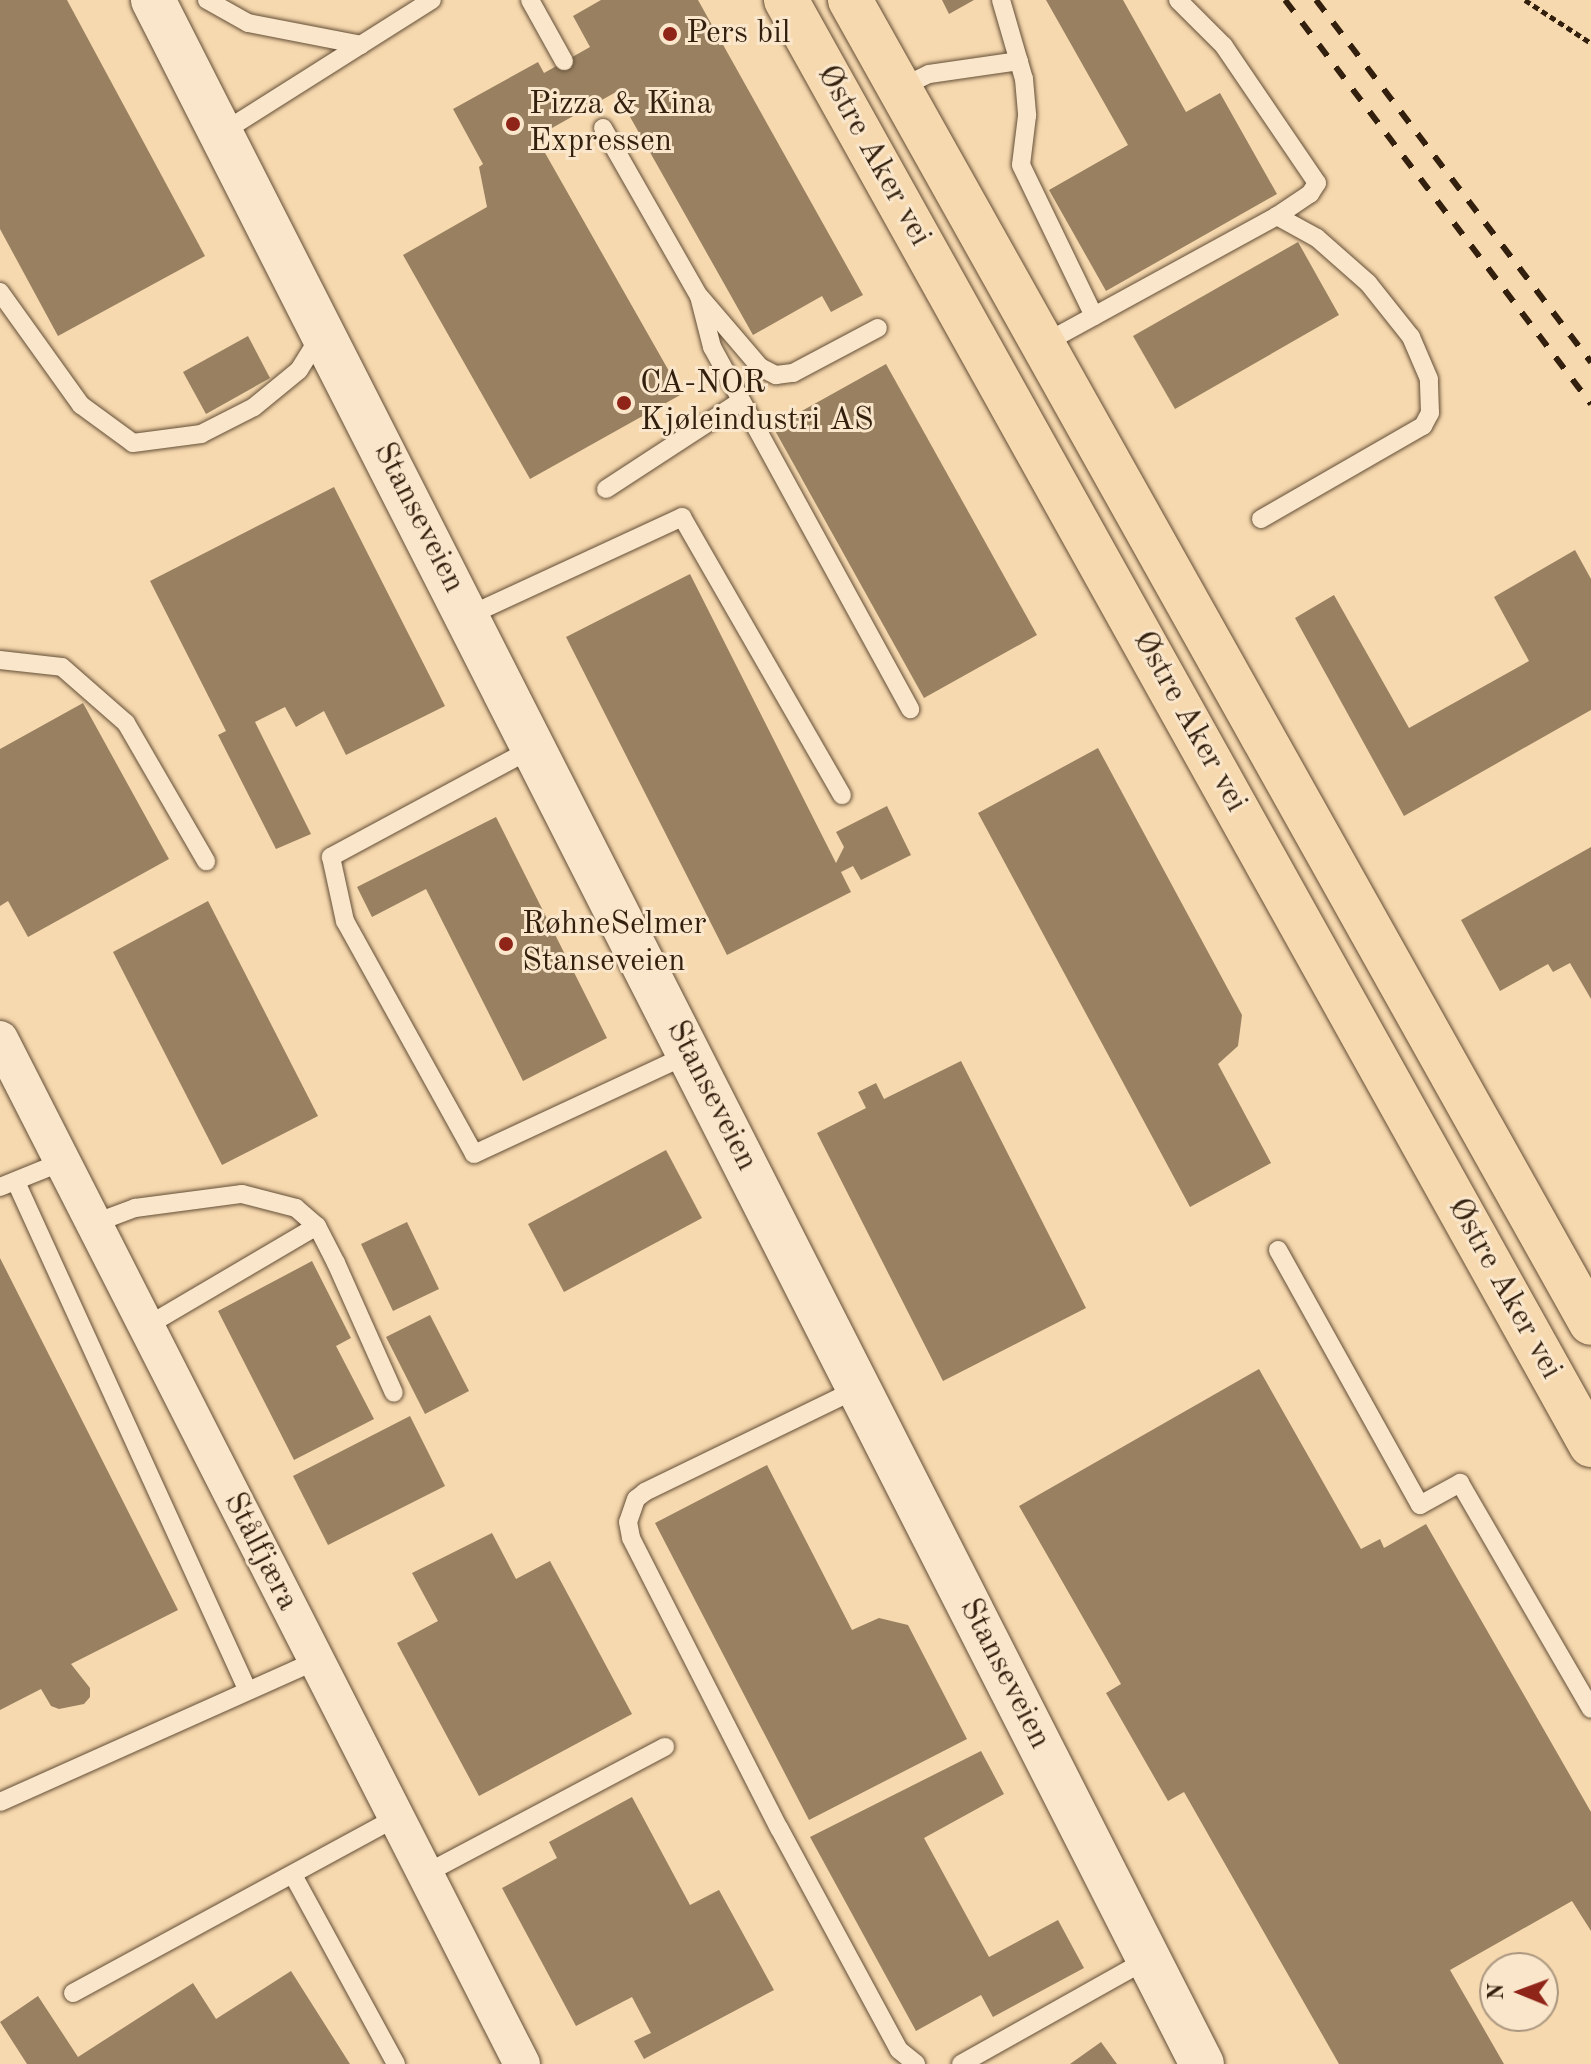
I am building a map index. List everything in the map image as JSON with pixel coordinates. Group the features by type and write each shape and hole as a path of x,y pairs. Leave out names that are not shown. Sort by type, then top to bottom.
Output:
{"highway":[{"name":"Østre Aker vei","path":"786,0 1591,1445"},
{"name":"Østre Aker vei","path":"850,0 1591,1323"}],"street":[{"name":"Stanseveien","path":"153,0 223,132 1202,2064"},
{"name":"Stålfjæra","path":"0,1039 394,1819 522,2064"}],"lane":[{"path":"207,0 248,23 361,45"},
{"path":"223,132 432,0"},
{"path":"530,0 564,61"},
{"path":"1001,0 1019,61 1027,116 1021,165 1094,316"},
{"path":"1043,344 1277,216 1310,194 1317,183 1224,46 1178,0"},
{"path":"900,88 929,74 1019,61"},
{"path":"603,128 699,296 760,367 776,375 793,373 878,328"},
{"path":"1261,519 1423,426 1430,413 1429,379 1411,337 1368,283 1317,238 1277,216"},
{"path":"0,292 81,405 133,443 201,434 254,407 299,370 323,330"},
{"path":"699,296 712,347 910,709"},
{"path":"606,489 741,401"},
{"path":"468,616 682,517 842,795"},
{"path":"0,660 62,667 126,723 206,861"},
{"path":"535,747 331,857 345,921 474,1154 690,1054"},
{"path":"64,1161 8,1185 248,1691"},
{"path":"95,1223 135,1208 242,1194 286,1203 317,1226 394,1393"},
{"path":"147,1326 317,1226"},
{"path":"1278,1250 1420,1505 1460,1483 1591,1709"},
{"path":"859,1388 645,1492 636,1499 628,1522 631,1538 779,1828 899,2050 916,2064"},
{"path":"0,1802 315,1661"},
{"path":"423,1875 665,1747"},
{"path":"73,1993 394,1819"},
{"path":"293,1875 396,2064"},
{"path":"961,2064 1148,1959"}],"path":[{"path":"1525,0 1591,43"}],"building":[{"path":"0,0 67,0 205,256 58,336 0,229"},
{"path":"601,0 698,0 863,295 831,312 822,296 753,335 616,92 536,137 682,394 530,479 403,255 487,207 479,167 483,164 453,109 538,62 544,73 590,47 573,16"},
{"path":"942,0 974,0 949,14"},
{"path":"1046,0 1123,0 1186,112 1220,93 1277,194 1106,291 1049,190 1128,145"},
{"path":"1298,242 1339,315 1175,409 1133,336"},
{"path":"248,336 270,378 206,414 183,372"},
{"path":"886,364 1037,635 924,698 773,427"},
{"path":"334,487 445,706 346,755 324,711 296,727 285,707 255,722 311,834 276,849 218,735 226,731 150,581"},
{"path":"1575,550 1591,579 1591,710 1404,816 1295,618 1334,595 1409,728 1529,661 1494,597"},
{"path":"690,574 836,863 844,847 836,832 887,806 911,855 861,880 853,866 841,872 851,892 727,955 566,637"},
{"path":"83,703 169,859 28,937 8,901 0,906 0,749"},
{"path":"1098,748 1242,1015 1238,1046 1218,1064 1271,1163 1190,1207 978,813"},
{"path":"496,817 607,1038 523,1081 426,889 372,917 357,887"},
{"path":"1591,847 1591,999 1570,963 1553,972 1548,964 1500,991 1461,920"},
{"path":"208,901 318,1116 222,1165 113,952"},
{"path":"961,1061 1086,1308 943,1381 817,1133 866,1108 858,1092 876,1083 884,1099"},
{"path":"666,1150 702,1218 564,1292 528,1224"},
{"path":"407,1222 439,1289 393,1311 361,1244"},
{"path":"0,1258 178,1610 71,1664 90,1688 90,1697 84,1704 59,1709 51,1706 41,1689 0,1710"},
{"path":"312,1261 351,1338 336,1346 374,1419 294,1460 218,1311"},
{"path":"430,1315 469,1391 425,1414 386,1337"},
{"path":"1259,1369 1361,1549 1380,1539 1384,1548 1426,1524 1591,1812 1591,1931 1572,1901 1450,1970 1479,2020 1479,2032 1486,2032 1504,2064 1339,2064 1184,1792 1168,1801 1106,1693 1121,1684 1019,1506"},
{"path":"410,1416 445,1486 328,1545 293,1476"},
{"path":"767,1465 852,1630 879,1618 908,1625 967,1739 809,1820 655,1523"},
{"path":"492,1533 516,1579 550,1561 632,1714 479,1796 397,1643 438,1621 412,1573"},
{"path":"981,1751 1004,1794 924,1838 989,1957 1058,1920 1084,1968 993,2017 981,1995 916,2031 810,1837"},
{"path":"632,1797 690,1905 719,1890 774,1990 644,2059 634,2041 651,2033 632,1997 576,2026 502,1888 557,1858 549,1842"},
{"path":"291,1971 350,2064 27,2064 0,2022 38,1996 78,2057 193,1983 216,2019"},
{"path":"1101,2042 1117,2064 1070,2064"}],"railway":[{"path":"1285,0 1591,404"},
{"path":"1316,0 1591,362"}],"place":[{"name":"Pers bil","path":"670,34"},
{"name":"Pizza & Kina Expressen","path":"513,124"},
{"name":"CA-NOR Kjøleindustri AS","path":"624,403"},
{"name":"RøhneSelmer Stanseveien","path":"506,944"}]}
